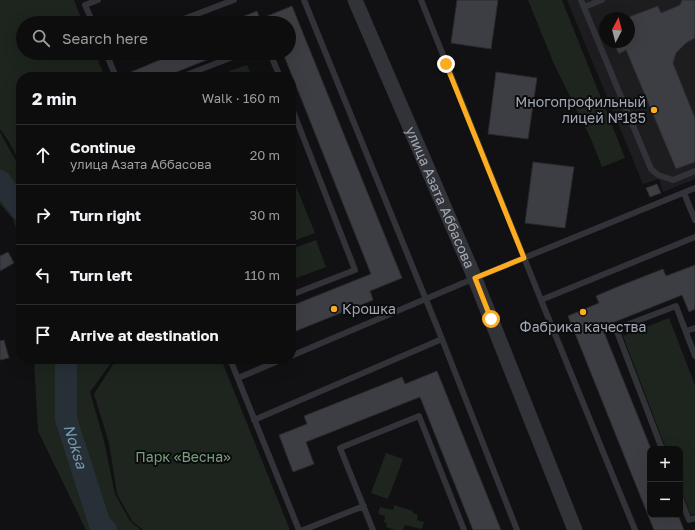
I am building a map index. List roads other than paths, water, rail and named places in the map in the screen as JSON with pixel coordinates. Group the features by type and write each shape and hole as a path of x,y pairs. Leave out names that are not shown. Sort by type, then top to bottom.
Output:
{"street":[{"name":"улица Азата Аббасова","path":"356,0 475,278 575,530"}],"lane":[{"path":"90,16 84,3 98,0"},
{"path":"192,16 234,0"},
{"path":"304,0 442,339 517,530"},
{"path":"421,0 635,530"},
{"path":"581,0 651,169 658,175 673,180 695,172"},
{"path":"584,7 602,0"},
{"path":"109,60 114,72"},
{"path":"194,72 225,60"},
{"path":"273,60 278,72"},
{"path":"296,119 355,270 296,293"},
{"path":"296,354 475,278 695,188"},
{"path":"684,193 695,220"},
{"path":"541,300 695,237"},
{"path":"661,446 616,329 676,306 695,356"},
{"path":"686,331 695,328"},
{"path":"254,420 442,339"},
{"path":"232,364 299,530"},
{"path":"238,378 271,364"},
{"path":"373,530 340,448 419,416 464,530"},
{"path":"683,505 689,520 695,518"},
{"path":"303,530 364,506"}],"waterway":[{"name":"Noksa","path":"0,181 16,203"},
{"name":"Noksa","path":"66,364 66,419 100,525 106,530"}],"place":[{"name":"Многопрофильный лицей №185","path":"654,110"},
{"name":"Крошка","path":"334,309"},
{"name":"Фабрика качества","path":"583,312"}],"park label":[{"name":"Парк «Весна»","path":"183,457"}]}
